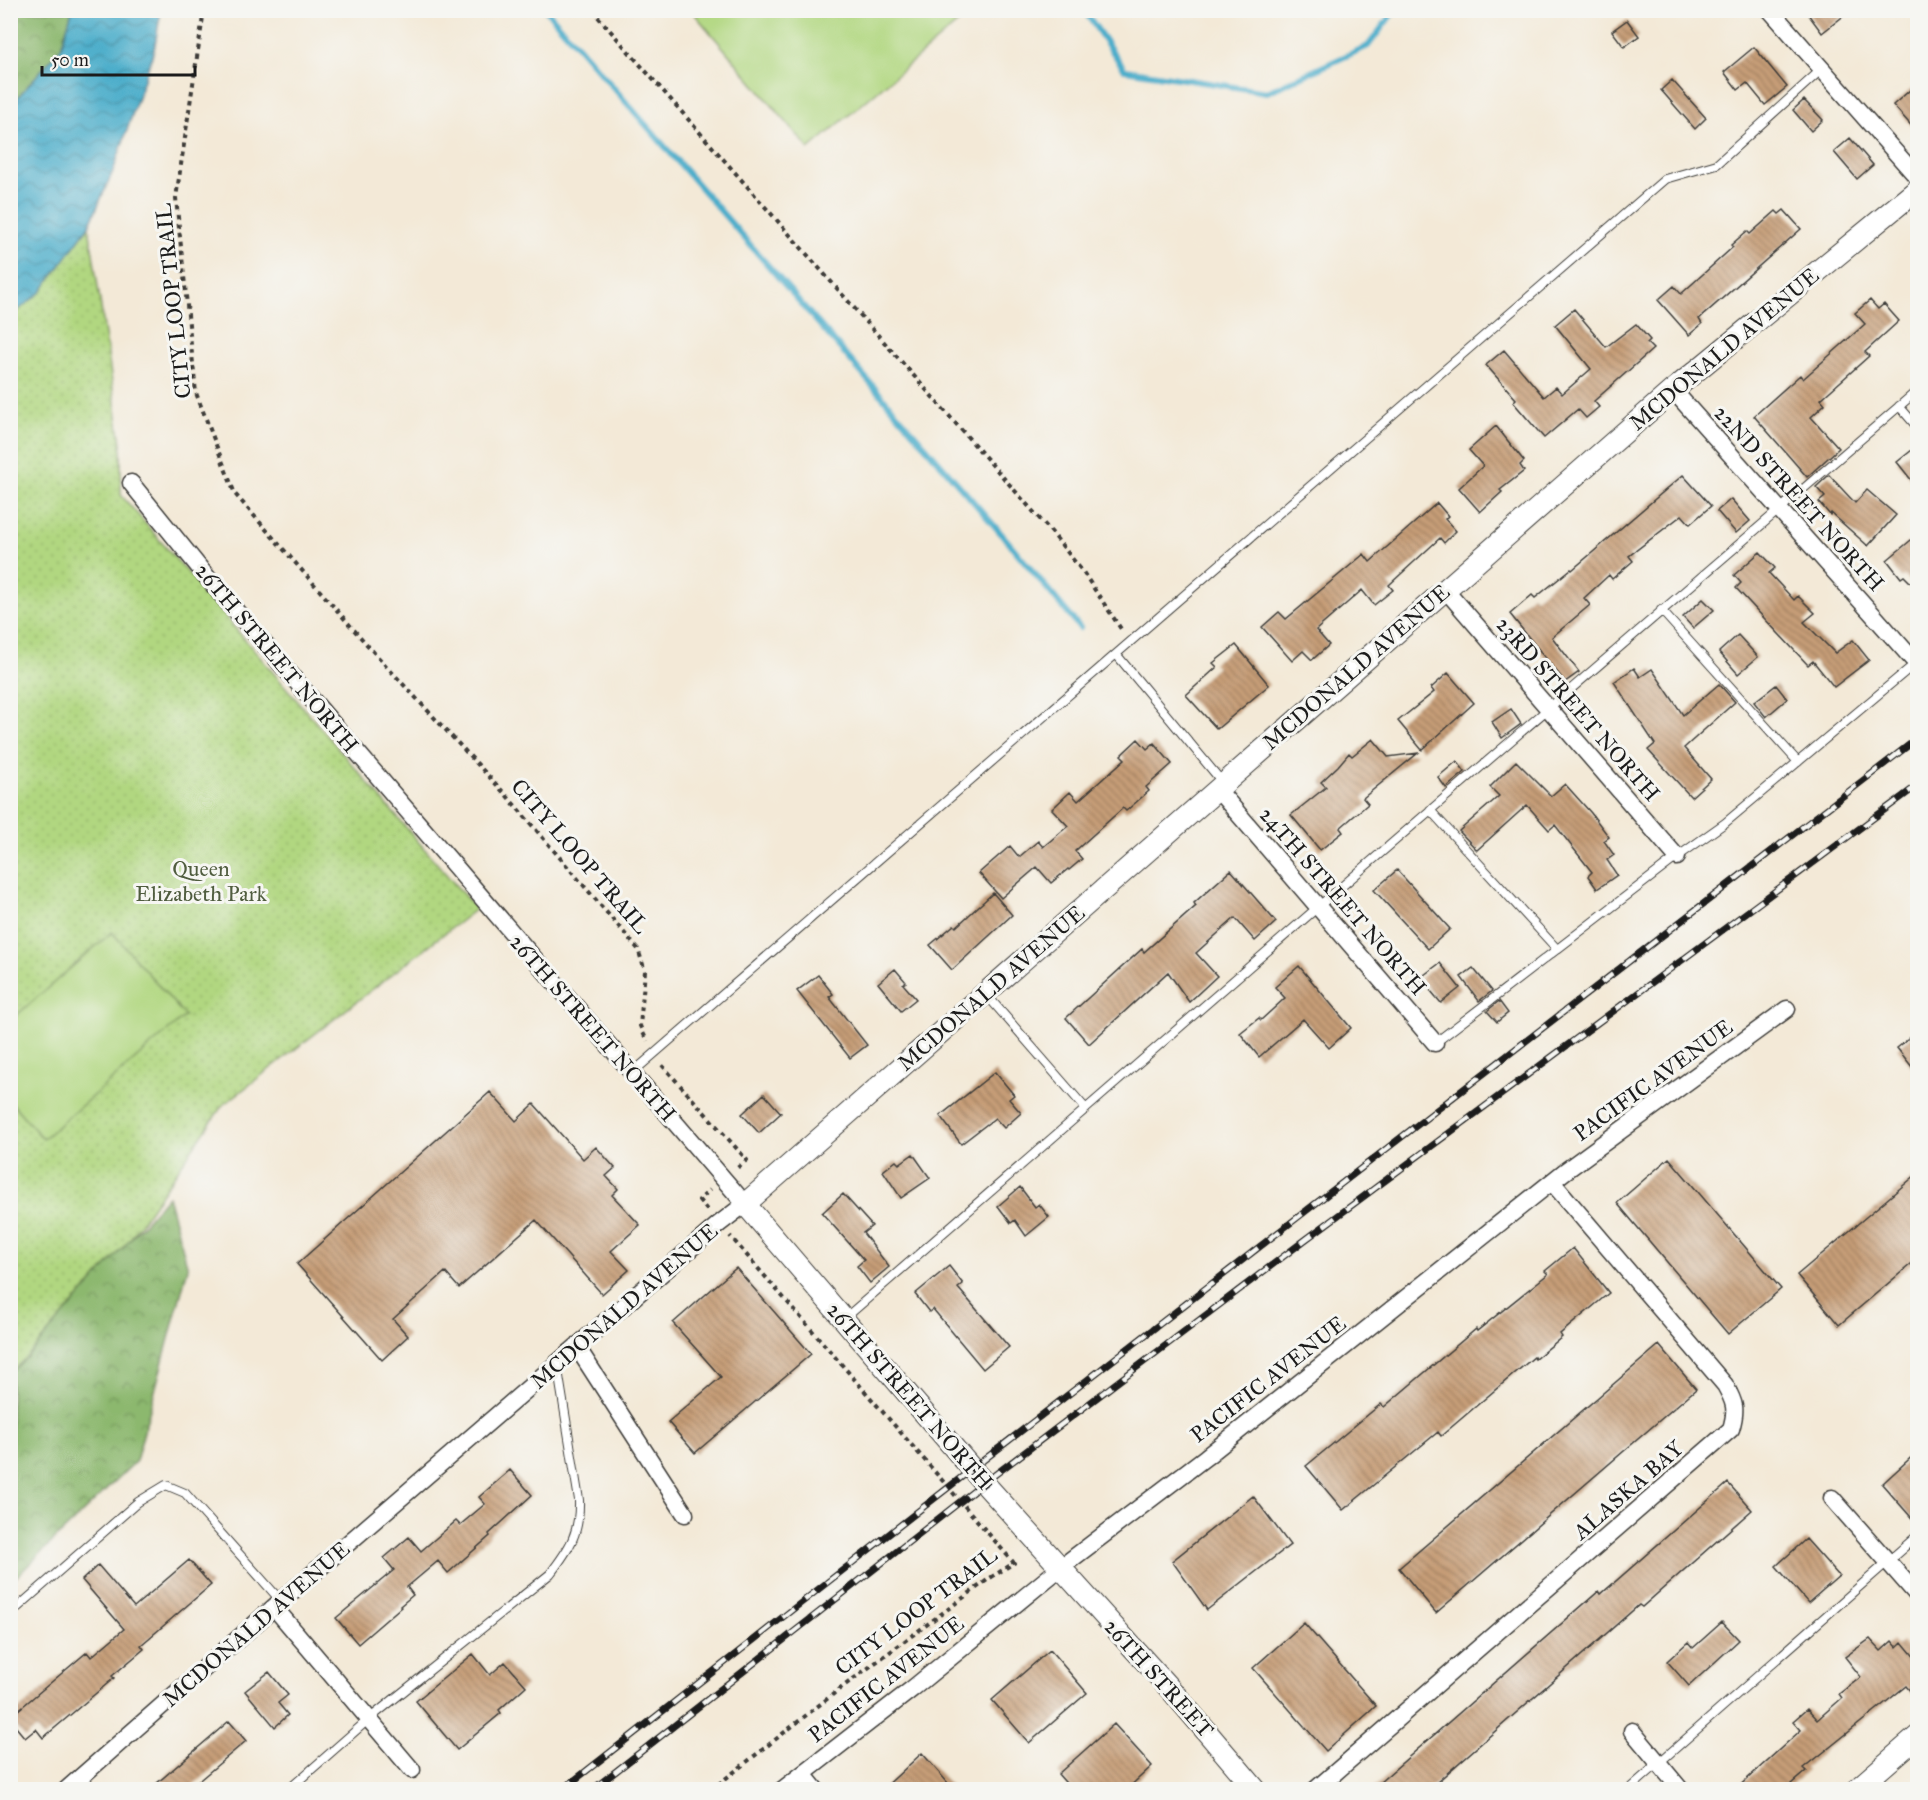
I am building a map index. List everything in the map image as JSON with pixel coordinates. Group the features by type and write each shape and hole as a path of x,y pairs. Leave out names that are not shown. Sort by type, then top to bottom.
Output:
{"street":[{"path":"1770,10 1822,69 1916,191"},
{"name":"MCDONALD AVENUE","path":"66,1790 277,1604 745,1204 1673,390 1916,191"},
{"name":"22ND STREET NORTH","path":"1673,390 1917,662"},
{"name":"26TH STREET NORTH","path":"131,483 211,582 631,1073 1060,1568"},
{"name":"23RD STREET NORTH","path":"1445,589 1677,857"},
{"name":"24TH STREET NORTH","path":"1220,786 1318,907 1435,1043"},
{"name":"PACIFIC AVENUE","path":"782,1790 912,1689 1060,1568 1216,1449 1552,1182 1787,1010"},
{"name":"ALASKA BAY","path":"1315,1790 1731,1429 1735,1414 1733,1400 1725,1385 1552,1182"},
{"path":"577,1347 685,1514"},
{"path":"1832,1498 1917,1596"},
{"name":"26TH STREET","path":"1060,1568 1172,1691 1256,1790"},
{"path":"277,1604 412,1770"},
{"path":"1632,1731 1681,1790"},
{"path":"1856,1790 1917,1736"},
{"path":"803,1774 816,1790"}],"lane":[{"path":"631,1073 1665,179 1717,164 1822,69"},
{"path":"844,1320 1917,390"},
{"path":"1899,406 1917,428"},
{"path":"1661,610 1798,762"},
{"path":"1116,654 1220,786"},
{"path":"1435,1043 1677,857 1725,823 1917,662"},
{"path":"1430,810 1557,949"},
{"path":"985,993 1086,1109"},
{"path":"288,1790 369,1719 550,1574 568,1551 580,1522 579,1500 556,1364"},
{"path":"10,1614 138,1502 166,1485 185,1493 277,1604"},
{"path":"1628,1790 1917,1535"}],"path":[{"name":"CITY LOOP TRAIL","path":"204,10 177,198 196,393 235,494 377,656 507,796 638,949 645,971 640,1026 652,1054 747,1160 699,1200 1014,1563 990,1578 841,1688 711,1790"},
{"path":"592,10 1053,534 1089,580 1129,643"}],"green space":[{"path":"11,11 72,11 61,48 11,105"},
{"path":"692,11 972,11 809,149"},
{"name":"Queen Elizabeth Park","path":"89,226 121,443 121,495 476,909 222,1106 11,1411 11,316 41,291"},
{"path":"112,932 185,1016 43,1139 11,1102 11,1020"},
{"path":"168,1196 188,1268 136,1461 11,1582 11,1372 26,1358"}],"water":[{"path":"72,11 161,11 154,50 114,169 89,226 41,292 11,316 11,105 61,48"}],"building":[{"path":"1805,10 1851,10 1822,33"},
{"path":"1627,20 1639,36 1624,47 1612,31"},
{"path":"1754,47 1787,87 1765,105 1747,83 1738,90 1724,72"},
{"path":"1672,80 1706,118 1695,129 1661,90"},
{"path":"1917,84 1917,132 1893,105"},
{"path":"1804,100 1823,120 1811,131 1793,110"},
{"path":"1850,138 1873,165 1857,179 1834,152"},
{"path":"1784,210 1801,229 1699,319 1702,324 1689,335 1658,300 1674,286 1681,294 1733,247 1731,245 1747,231 1750,234 1776,211 1779,214"},
{"path":"1870,300 1878,309 1884,304 1899,321 1865,352 1869,356 1821,399 1825,404 1811,417 1839,448 1807,477 1754,416 1800,375 1803,379 1865,324 1855,313"},
{"path":"1574,309 1606,347 1636,324 1650,340 1647,343 1653,349 1594,401 1599,407 1586,418 1578,409 1544,438 1513,402 1516,399 1486,365 1504,350 1544,397 1556,387 1562,394 1591,369 1555,325"},
{"path":"1496,426 1524,461 1520,465 1524,471 1500,490 1502,492 1480,512 1459,488 1483,466 1469,450"},
{"path":"1917,446 1917,487 1897,462"},
{"path":"1683,475 1711,506 1690,524 1682,515 1629,556 1633,561 1612,579 1609,575 1584,598 1590,605 1552,637 1579,672 1565,682 1510,614 1532,595 1535,598 1572,570"},
{"path":"1829,475 1855,503 1867,490 1896,515 1868,546 1831,513 1830,515 1819,502 1825,497 1816,487"},
{"path":"1731,499 1750,521 1736,533 1717,511"},
{"path":"1437,503 1448,516 1445,519 1456,531 1444,543 1440,538 1389,585 1393,590 1374,605 1362,590 1316,630 1329,645 1312,660 1303,651 1292,661 1262,627 1279,612 1286,619 1364,554 1370,562"},
{"path":"1917,535 1917,589 1904,576 1901,578 1887,560"},
{"path":"1760,552 1775,568 1769,573 1794,600 1798,596 1815,613 1804,622 1835,653 1853,640 1869,660 1834,687 1813,661 1808,665 1736,588 1741,583 1734,575"},
{"path":"1703,599 1714,610 1693,628 1683,617"},
{"path":"1738,635 1758,657 1738,674 1719,652"},
{"path":"1236,645 1269,685 1217,729 1186,695 1217,667 1213,663"},
{"path":"1634,668 1640,677 1652,669 1683,715 1719,684 1735,702 1684,748 1711,779 1691,797 1648,750 1655,744 1614,682"},
{"path":"1448,673 1474,703 1422,750 1398,721 1434,692 1431,688"},
{"path":"1776,685 1787,699 1766,717 1754,702"},
{"path":"1511,709 1521,724 1502,738 1492,722"},
{"path":"1138,739 1147,749 1154,743 1172,764 1146,787 1149,791 1126,811 1123,808 1075,851 1082,859 1069,870 1051,883 1037,867 1001,898 979,873 1010,846 1019,857 1038,841 1043,847 1068,826 1052,809 1070,792 1078,801 1125,759 1121,755"},
{"path":"1373,739 1388,757 1418,753 1363,798 1368,804 1340,828 1343,832 1320,850 1291,815 1326,787 1321,782 1349,753 1352,756"},
{"path":"1457,761 1465,772 1446,788 1438,777"},
{"path":"1516,761 1551,796 1565,784 1591,813 1609,837 1604,841 1614,855 1607,860 1617,875 1597,889 1588,876 1592,872 1555,825 1549,830 1527,805 1477,850 1459,831 1499,796 1490,787"},
{"path":"1231,870 1276,922 1255,941 1235,918 1196,953 1217,976 1189,1002 1168,972 1089,1044 1066,1018 1142,949 1144,952 1196,906 1194,903"},
{"path":"1397,870 1450,929 1428,949 1374,890"},
{"path":"993,893 1012,915 952,970 930,945 954,925 956,927"},
{"path":"1440,963 1460,988 1441,1003 1420,978"},
{"path":"1299,966 1351,1028 1329,1048 1303,1019 1259,1057 1240,1033 1259,1018 1261,1020 1285,998 1275,987"},
{"path":"1473,968 1492,991 1479,1001 1461,977"},
{"path":"895,969 906,982 903,984 916,999 901,1011 878,983"},
{"path":"818,975 833,994 829,997 867,1045 850,1058 797,991"},
{"path":"1499,1001 1508,1013 1497,1022 1487,1011"},
{"path":"1917,1032 1917,1073 1897,1048"},
{"path":"995,1072 1014,1095 1009,1099 1021,1113 1004,1128 995,1118 961,1144 940,1116"},
{"path":"490,1092 516,1121 534,1104 583,1159 596,1147 615,1168 606,1176 618,1189 612,1195 640,1225 611,1251 629,1270 602,1294 536,1220 459,1288 445,1272 393,1319 408,1336 382,1360 297,1264"},
{"path":"764,1094 781,1113 759,1133 742,1114"},
{"path":"913,1154 930,1178 901,1198 883,1171 896,1161 899,1164"},
{"path":"1669,1158 1781,1289 1728,1334 1617,1203"},
{"path":"1917,1174 1917,1259 1839,1325 1797,1275"},
{"path":"1020,1187 1035,1207 1039,1204 1049,1217 1026,1236 1015,1220 1011,1223 998,1206"},
{"path":"843,1194 872,1226 863,1233 889,1267 870,1283 857,1266 864,1260 822,1213"},
{"path":"1573,1248 1609,1293 1560,1334 1562,1337 1535,1359 1534,1357 1441,1436 1438,1432 1343,1510 1306,1466 1381,1404 1384,1407 1476,1329 1477,1331 1548,1274 1545,1271"},
{"path":"949,1266 963,1284 958,1288 1009,1347 983,1369 933,1309 929,1312 915,1294"},
{"path":"736,1268 811,1354 695,1453 668,1422 721,1377 673,1323"},
{"path":"1659,1345 1696,1389 1436,1613 1399,1568"},
{"path":"1917,1452 1917,1524 1882,1484"},
{"path":"510,1470 532,1495 448,1573 438,1561 407,1587 413,1595 358,1644 336,1618 394,1570 384,1558 409,1537 421,1551 456,1521 460,1525 485,1504 479,1497"},
{"path":"1728,1483 1752,1510 1642,1607 1639,1605 1428,1790 1371,1790 1599,1591 1601,1594"},
{"path":"1253,1496 1290,1545 1207,1610 1172,1561"},
{"path":"1806,1539 1839,1576 1808,1603 1776,1566"},
{"path":"189,1560 211,1585 141,1645 144,1649 112,1676 114,1678 43,1738 36,1729 25,1738 10,1717 87,1652 91,1657 124,1629 82,1580 98,1565 134,1607"},
{"path":"1722,1622 1739,1640 1689,1686 1667,1661 1688,1642 1693,1648"},
{"path":"1304,1623 1376,1706 1326,1751 1253,1668"},
{"path":"1870,1639 1881,1651 1892,1641 1897,1647 1902,1642 1917,1660 1917,1699 1906,1686 1804,1768 1807,1771 1785,1790 1735,1790 1801,1730 1793,1721 1807,1709 1817,1720 1842,1698 1839,1694 1861,1677 1845,1657"},
{"path":"1050,1650 1087,1693 1029,1743 992,1700"},
{"path":"473,1654 490,1675 505,1662 526,1686 499,1710 501,1713 457,1750 416,1701"},
{"path":"269,1672 288,1695 278,1703 288,1715 275,1727 245,1691"},
{"path":"229,1721 246,1741 188,1790 149,1790"},
{"path":"1114,1724 1152,1766 1126,1790 1072,1790 1058,1774"},
{"path":"922,1753 954,1790 882,1790"}],"waterway":[{"path":"546,10 1005,538 1080,628"},
{"path":"1084,10 1125,70 1267,92 1368,46 1395,10"}],"railway":[{"path":"562,1790 972,1469 1918,738"},
{"path":"592,1790 984,1483 1305,1240 1918,785"}]}
